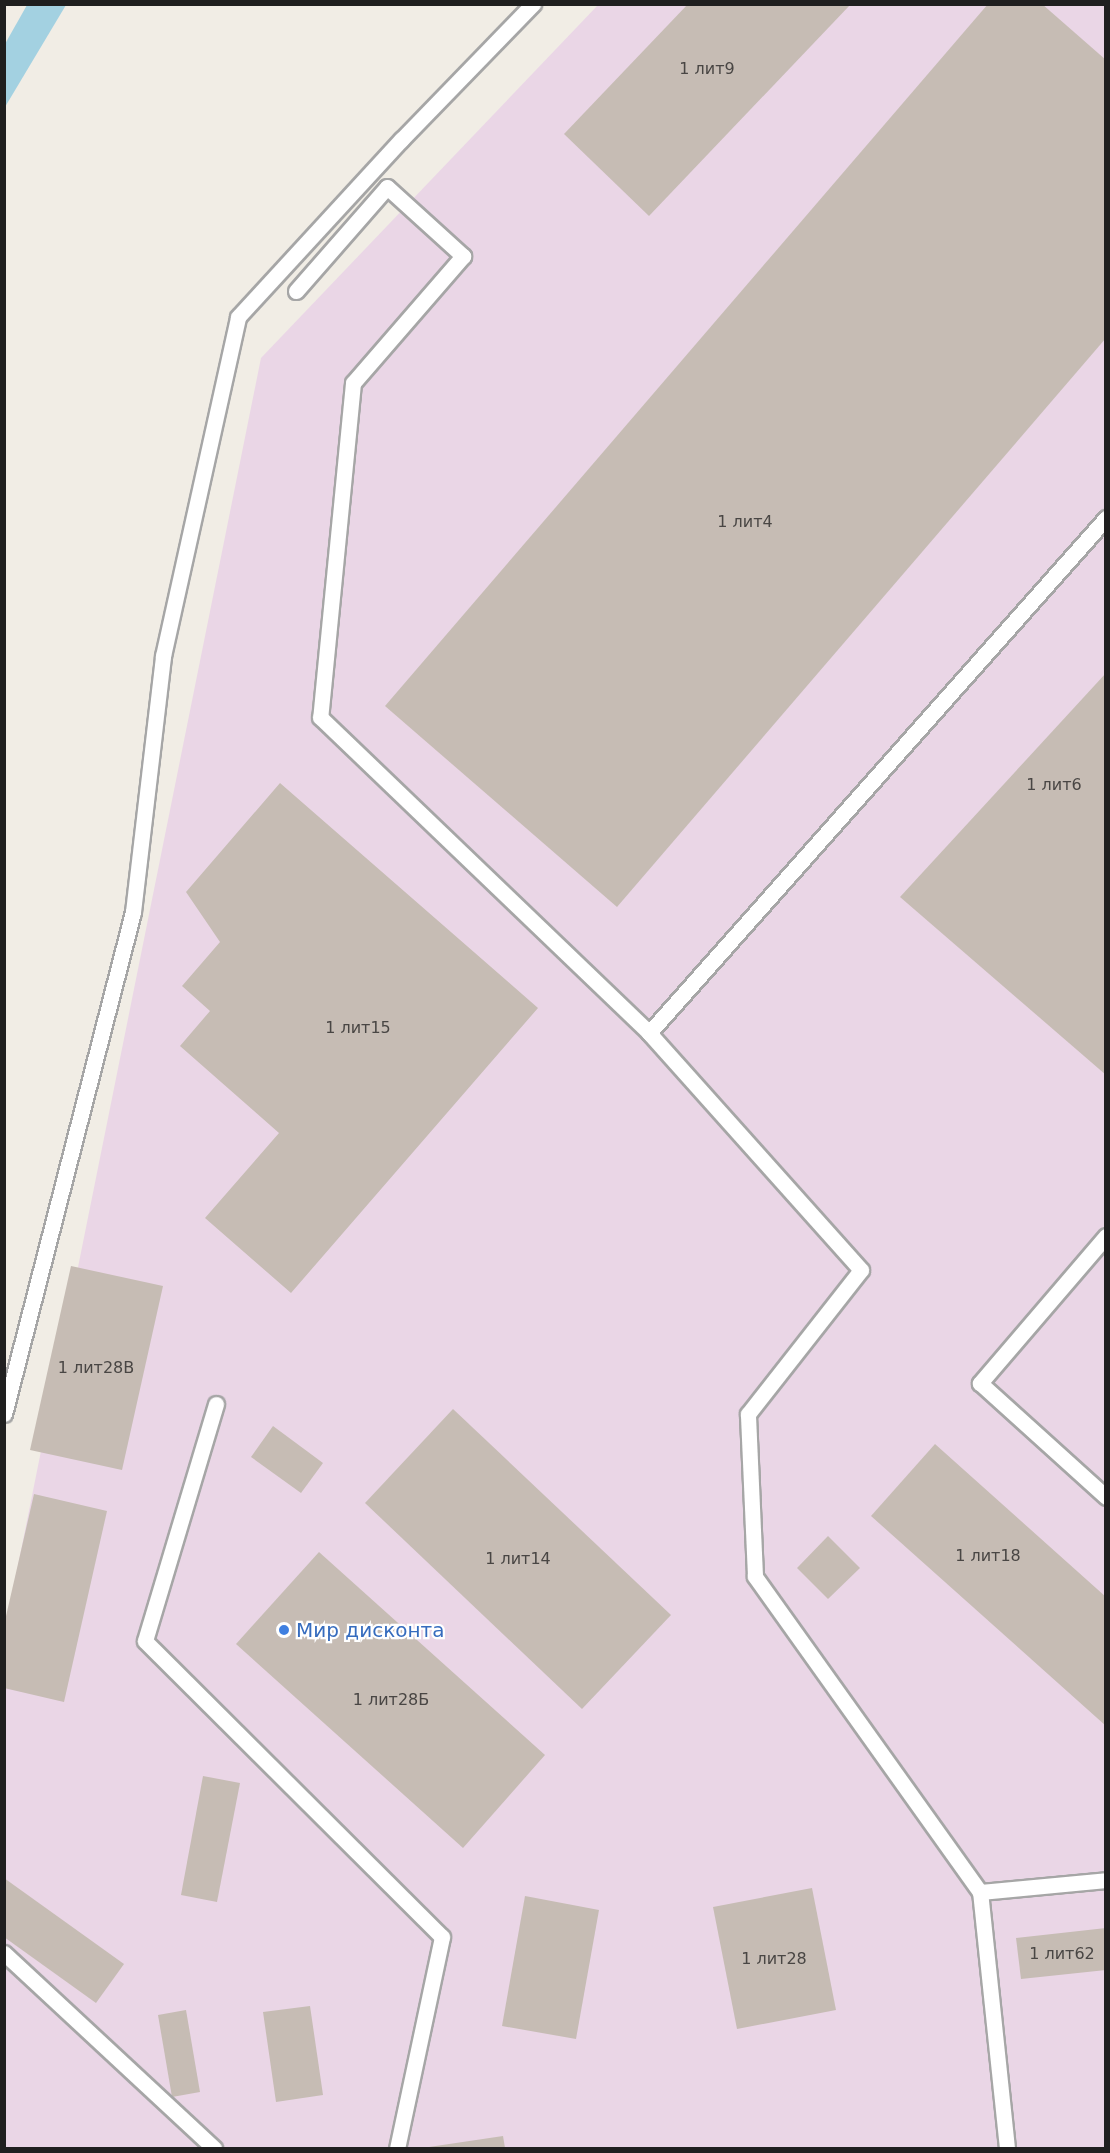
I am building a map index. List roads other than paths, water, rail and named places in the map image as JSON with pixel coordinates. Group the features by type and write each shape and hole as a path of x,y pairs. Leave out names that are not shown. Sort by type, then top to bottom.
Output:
{"lane":[{"path":"4,1413 133,912 164,656 238,317 401,140 533,4"},
{"path":"297,291 387,187 463,256 353,383 320,717 648,1033 861,1270 748,1414 755,1576 980,1892 1007,2148"},
{"path":"648,1033 1106,518"},
{"path":"1106,1236 980,1383 1106,1497"},
{"path":"216,1404 145,1641 442,1937 397,2148"},
{"path":"980,1892 1106,1880"},
{"path":"4,1953 214,2148"}],"water":[{"path":"27,5 66,5 5,107 5,44"}],"place":[{"name":"Мир дисконта","path":"284,1630"}]}
